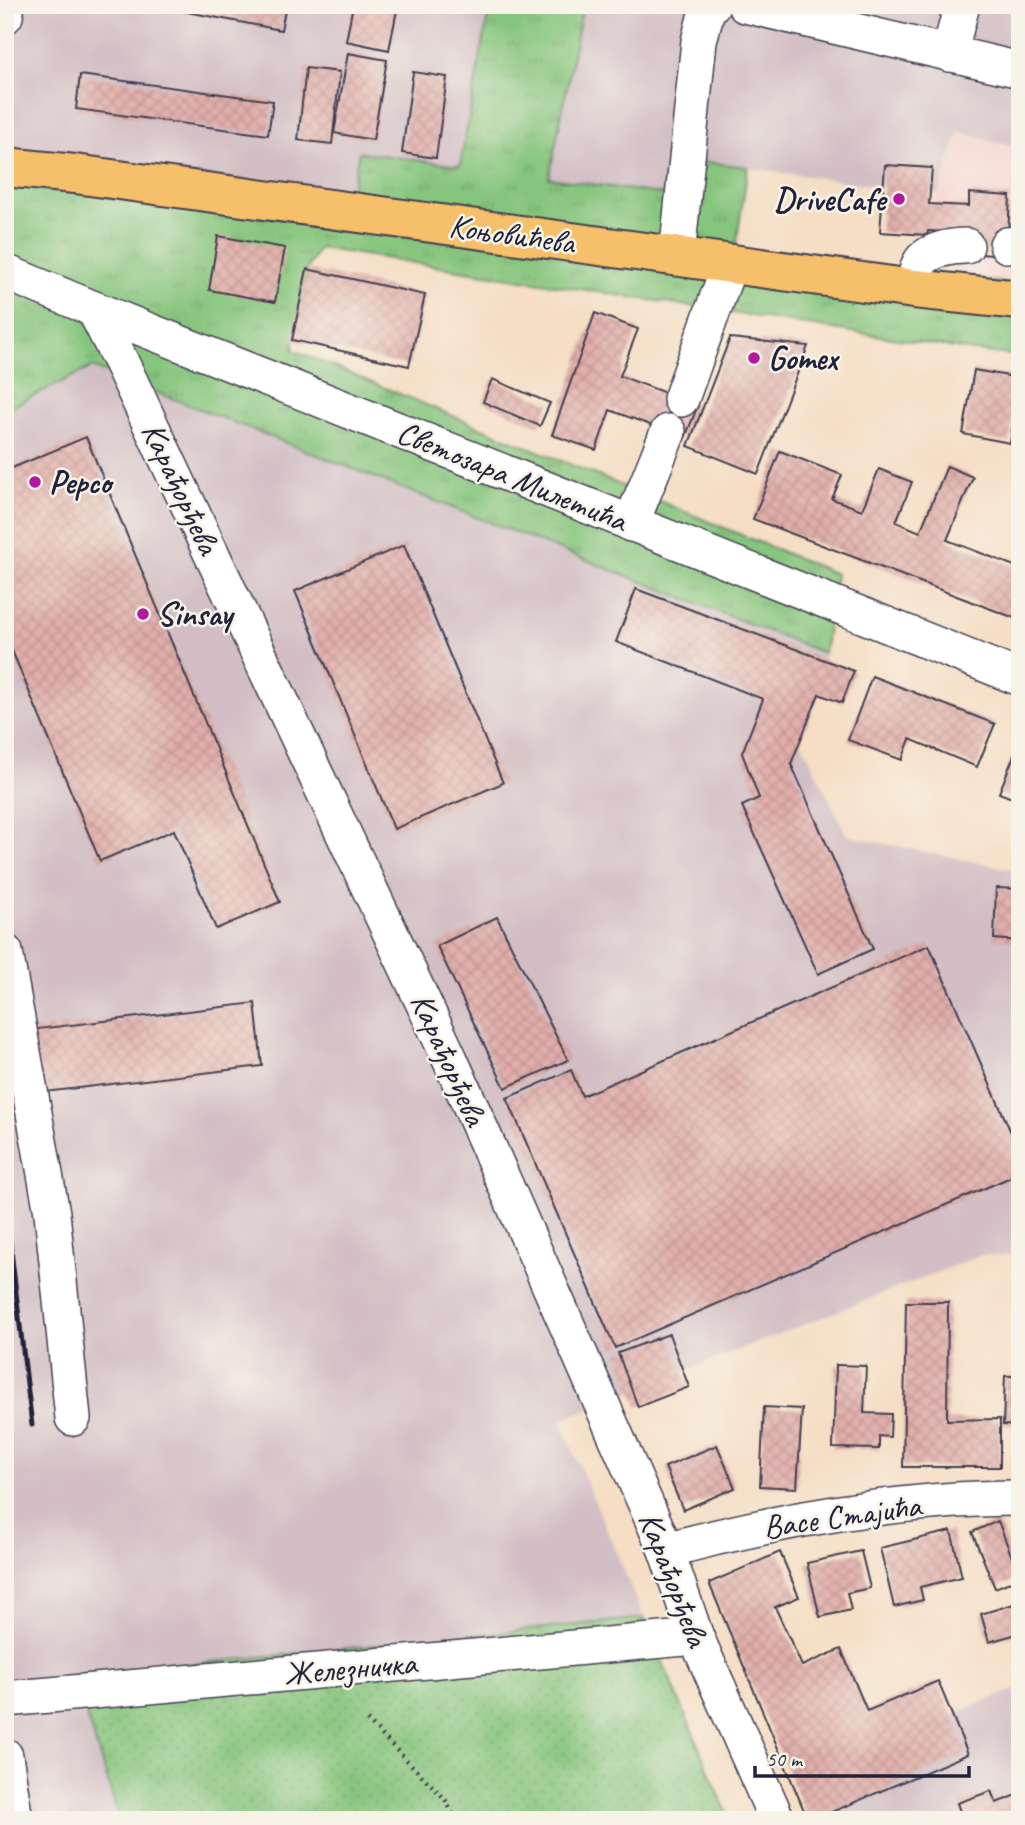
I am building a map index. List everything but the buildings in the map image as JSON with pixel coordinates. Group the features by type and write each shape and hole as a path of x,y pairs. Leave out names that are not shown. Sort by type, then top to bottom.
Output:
{"main road":[{"name":"Коњовићева","path":"5,167 89,176 914,289 1020,300"}],"street":[{"path":"5,16 7,5"},
{"path":"677,256 699,41 707,10 712,5"},
{"path":"744,5 1020,70"},
{"path":"949,54 962,5"},
{"path":"914,289 919,265 923,260 942,250 966,246"},
{"path":"681,399 730,263"},
{"name":"Светозара Милетића","path":"10,280 94,309 1020,678"},
{"name":"Карађорђева","path":"94,309 449,1057 666,1550 696,1637 777,1820"},
{"path":"631,524 668,432"},
{"path":"5,952 52,1213 73,1418"},
{"name":"Васе Стајића","path":"666,1550 730,1533 805,1519 920,1503 1020,1498"},
{"name":"Железничка","path":"5,1699 696,1637"},
{"path":"5,1756 15,1820"}],"path":[{"path":"367,1720 444,1799 456,1820"}],"shaded area":[{"path":"5,5 490,5 461,166 359,152 351,193 5,153"},
{"path":"583,5 1020,5 1020,149 959,132 938,194 698,161 695,199 549,178"},
{"path":"959,132 1020,149 1020,284 911,271"},
{"path":"92,367 824,653 799,737 847,836 1020,871 1020,1255 981,1255 560,1420 644,1618 75,1676 120,1820 5,1820 5,410"},
{"path":"1020,1688 1020,1820 838,1820 820,1778 968,1708"}],"green space":[{"path":"490,5 583,5 549,178 694,199 698,161 748,167 735,252 1020,284 1020,356 319,248 307,269 293,350 836,574 824,653 92,367 5,410 5,153 351,193 359,152 460,166"},
{"path":"644,1618 730,1820 120,1820 74,1676"}],"railway":[{"path":"5,1201 32,1425"}],"place":[{"name":"DriveCafe","path":"899,199"},
{"name":"Gomex","path":"754,358"},
{"name":"Pepco","path":"35,482"},
{"name":"Sinsay","path":"143,614"}]}
